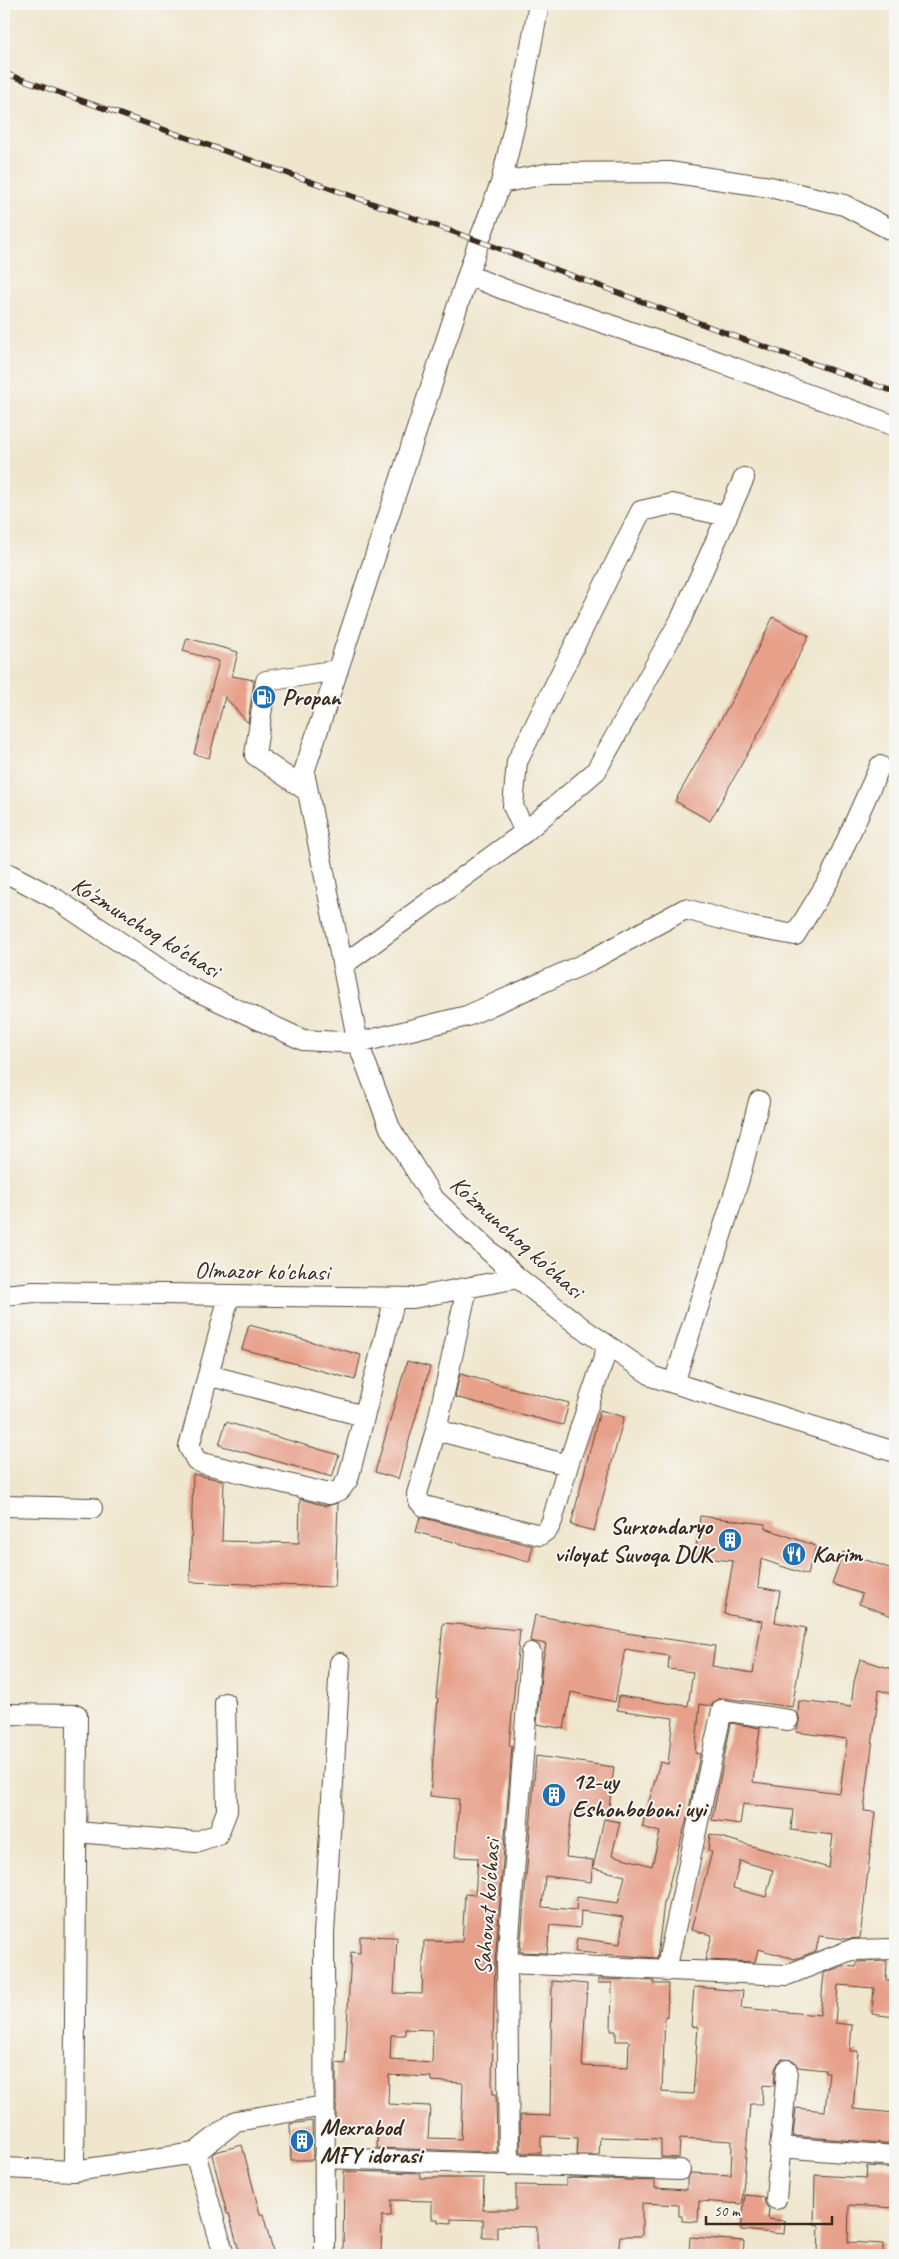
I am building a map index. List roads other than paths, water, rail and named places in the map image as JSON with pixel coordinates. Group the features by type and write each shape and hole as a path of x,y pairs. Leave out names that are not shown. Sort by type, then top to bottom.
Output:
{"street":[{"path":"539,4 522,93 501,183 468,275 304,772 358,1043 467,1016 586,963 685,909 751,927 795,935 830,878 880,766"},
{"path":"501,183 550,173 669,172 770,187 844,205 895,232"},
{"path":"468,275 503,289 702,356 895,426"},
{"path":"343,965 525,832 596,771 681,620 744,478"},
{"path":"525,832 513,806 516,762 641,511 672,504 727,516"},
{"path":"307,791 255,756 266,681 338,670"},
{"name":"Ko'zmunchoq ko'chasi","path":"4,874 9,874 56,900 182,984 303,1040 358,1043 390,1128 432,1198 518,1278 582,1328 654,1377 895,1452"},
{"path":"674,1383 739,1179 760,1101"},
{"name":"Olmazor ko'chasi","path":"4,1295 34,1292 413,1298 518,1278"},
{"path":"467,1288 436,1430 417,1494 419,1501 424,1506 540,1535 545,1533 552,1521 568,1464 608,1346"},
{"path":"229,1296 188,1447 196,1460 328,1494 340,1490 348,1479 395,1298"},
{"path":"208,1375 364,1416"},
{"path":"436,1430 568,1464"},
{"path":"4,1506 92,1508"},
{"name":"Sahovat ko'chasi","path":"509,2165 507,1964 531,1653"},
{"path":"325,2255 324,1934 340,1663"},
{"path":"76,1832 196,1842 218,1834 227,1811 225,1703"},
{"path":"666,1971 722,1710 788,1720"},
{"path":"4,1714 77,1715 74,2171"},
{"path":"507,1964 787,1974 851,1950 895,1949"},
{"path":"776,2199 787,2070"},
{"path":"4,2168 74,2171 195,2152 236,2121 324,2106"},
{"path":"780,2147 895,2156"},
{"path":"195,2152 224,2255"},
{"path":"324,2158 680,2170"}],"railway":[{"path":"4,73 479,241 745,340 895,392"}],"place":[{"name":"Propan","path":"264,697"},
{"name":"Surxondaryo viloyat Suvoqa DUK","path":"730,1540"},
{"name":"Karim","path":"794,1554"},
{"name":"12-uy Eshonboboni uyi","path":"554,1795"},
{"name":"Mexrabod MFY idorasi","path":"302,2141"}]}
